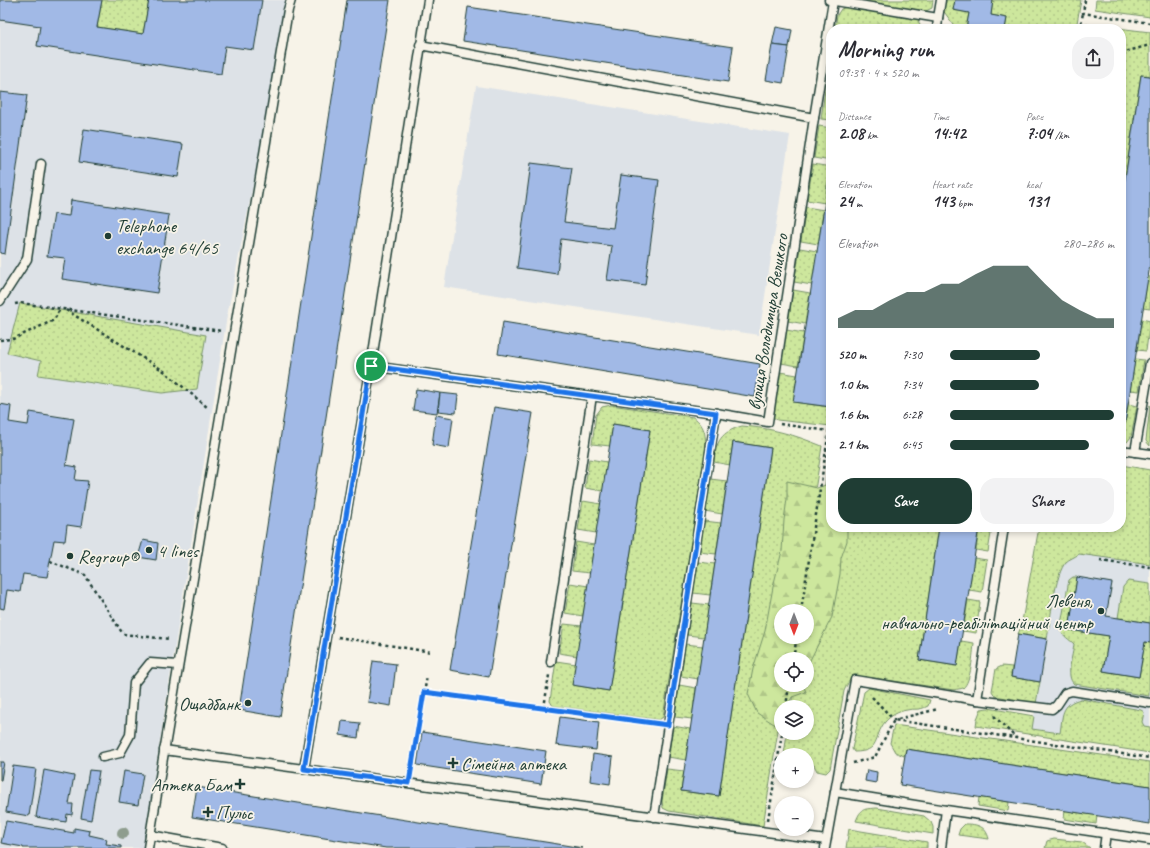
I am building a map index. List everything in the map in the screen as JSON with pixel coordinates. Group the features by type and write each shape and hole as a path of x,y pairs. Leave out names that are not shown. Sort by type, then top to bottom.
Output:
{"lane":[{"path":"148,848 288,10 291,0"},
{"path":"304,769 371,366 428,0"},
{"path":"831,0 938,18"},
{"name":"вулиця Володимира Великого","path":"828,24 831,0"},
{"path":"937,24 941,0"},
{"name":"вулиця Володимира Великого","path":"371,366 716,413 768,422 826,35"},
{"path":"420,45 814,118"},
{"path":"0,301 27,259 41,164"},
{"path":"1136,452 1150,363"},
{"path":"551,662 592,396"},
{"path":"654,817 716,413"},
{"path":"1126,451 1150,454"},
{"path":"977,700 1003,532"},
{"path":"103,757 120,753 130,735 134,683 150,663 178,665"},
{"path":"164,750 766,832 826,844 855,680 977,700 1052,710 1065,693 1072,691 1150,703"},
{"path":"835,792 1150,840"},
{"path":"941,848 946,810"},
{"path":"1104,848 1106,833"},
{"path":"150,835 222,848"}],"path":[{"path":"1081,24 1085,0"},
{"path":"1083,13 1150,23"},
{"path":"1126,52 1150,45"},
{"path":"13,305 20,303 234,333"},
{"path":"0,340 13,339 54,320 60,309"},
{"path":"64,309 164,371 220,417"},
{"path":"768,422 826,429"},
{"path":"802,604 826,455"},
{"path":"1100,560 1150,567"},
{"path":"50,561 85,575 123,634 158,638"},
{"path":"326,636 431,652"},
{"path":"544,708 551,662"},
{"path":"409,783 427,676"},
{"path":"424,692 668,725"},
{"path":"872,697 894,720 1150,758"},
{"path":"977,700 1016,738"},
{"path":"840,766 875,757 894,720 939,709"},
{"path":"766,832 781,740"}],"shaded area":[{"path":"0,0 290,0 227,316 143,848 0,848"},
{"path":"476,86 790,135 759,335 444,287"},
{"name":"Левеня, навчально-реабілітаційний центр","path":"1126,466 1150,470 1150,747 1032,729 1065,532 1126,532"}],"green space":[{"path":"102,0 149,0 143,34 97,27"},
{"path":"866,0 933,0 932,8 926,11 870,3"},
{"path":"944,0 955,0 953,10 969,13 967,24 953,24 942,9"},
{"path":"993,0 1081,0 1077,24 1006,24 1007,18 991,15"},
{"path":"1096,0 1150,0 1150,17 1095,9"},
{"path":"847,7 916,18 918,19 920,24 836,24 837,15 841,9"},
{"path":"1126,29 1150,32 1150,76 1141,75 1126,172"},
{"path":"826,83 826,120 821,119"},
{"path":"819,126 826,127 826,160 814,158"},
{"path":"813,164 826,166 825,203 807,200"},
{"path":"806,207 824,210 818,244 801,241"},
{"path":"800,248 817,251 812,285 794,282"},
{"path":"1148,276 1150,277 1150,309 1143,308"},
{"path":"793,290 810,293 805,324 788,321"},
{"path":"20,303 206,335 197,389 162,393 38,375 41,361 7,353"},
{"path":"1142,319 1150,321 1146,351 1137,350"},
{"path":"786,330 804,333 798,366 781,363"},
{"path":"1135,359 1144,360 1139,391 1130,390"},
{"path":"780,372 797,375 793,402 826,406 826,425 777,420 773,417"},
{"path":"1128,404 1137,406 1131,437 1127,442 1126,442 1126,417"},
{"path":"611,405 693,417 701,424 705,433 705,454 663,717 659,720 553,706 550,701 556,661 576,664 573,685 609,691 650,430 613,424 610,446 592,444 596,415 602,407"},
{"path":"1150,405 1150,446 1146,441"},
{"path":"742,426 763,428 822,446 797,604 774,604 774,644 781,644 781,652 774,652 774,692 781,692 781,700 774,700 774,740 776,740 763,826 669,811 663,808 662,801 667,769 684,771 681,791 719,796 771,448 733,442 730,465 714,462 716,448 721,438 724,434"},
{"path":"589,459 607,462 603,491 585,488"},
{"path":"1126,466 1150,470 1150,564 1079,554 1066,562 1062,568 1056,587 1047,639 1018,634 1021,627 1038,532 1126,532"},
{"path":"826,478 826,532 938,532 919,660 957,666 961,641 974,643 970,674 966,685 963,688 954,690 859,676 853,677 844,691 830,769 826,773 817,771 814,765 814,748 785,748 786,740 814,740 814,700 792,700 793,692 814,692 814,652 807,652 807,644 814,644 814,604 807,604"},
{"path":"710,479 727,481 722,514 705,511"},
{"path":"787,481 817,488 826,485 826,532 847,532 847,541 841,558 840,574 832,617 814,652 774,652 774,692 806,692 792,697 790,700 774,700 774,724 757,713 748,694 753,669 765,631 773,587 782,551 787,499"},
{"path":"583,501 601,504 596,533 578,530"},
{"path":"704,521 721,523 716,554 699,552"},
{"path":"978,532 991,532 988,552 976,550"},
{"path":"576,542 594,545 590,573 572,571"},
{"path":"974,558 987,560 982,592 969,590"},
{"path":"698,562 715,564 710,595 693,593"},
{"path":"1073,577 1077,577 1069,630 1109,636 1103,671 1139,677 1145,642 1150,643 1149,696 1074,684 1071,680 1070,666 1074,644 1060,630 1069,580"},
{"path":"1128,581 1150,584 1150,623 1118,618 1123,587"},
{"path":"570,583 588,586 583,616 565,613"},
{"path":"968,600 980,602 976,633 963,631"},
{"path":"692,603 709,605 704,637 687,635"},
{"path":"564,624 582,626 577,656 559,653"},
{"path":"685,644 703,646 698,679 681,676"},
{"path":"1002,666 1012,667 1011,677 1040,682 1036,703 995,696 992,691 996,669"},
{"path":"679,685 696,688 692,719 675,717"},
{"path":"869,688 930,700 928,706 925,708 910,709 892,716 881,728 873,746 863,751 854,752 852,749 864,692"},
{"path":"1081,699 1141,710 1144,712 1142,722 1144,726 1150,727 1150,753 976,726 981,709 988,708 1034,716 1032,729 1060,733 1062,716 1066,707 1074,701"},
{"path":"894,725 1150,762 1150,786 906,749 904,756 895,752 890,743"},
{"path":"673,726 690,729 686,760 668,757"},
{"path":"979,797 1009,802 1008,811 978,806"},
{"path":"877,808 924,816 931,822 933,834 856,821 861,811"},
{"path":"1065,810 1097,815 1096,824 1064,819"},
{"path":"965,824 980,827 986,831 989,839 958,835 960,829"},
{"path":"849,829 927,842 927,848 846,848"},
{"path":"1054,839 1082,842 1090,848 1045,848 1047,841"}],"building":[{"path":"0,0 102,0 97,27 143,34 149,0 262,0 254,50 225,46 221,74 37,46 40,26 0,20"},
{"path":"347,0 390,0 280,717 239,710"},
{"path":"955,0 993,0 991,15 1007,18 1006,24 967,24 969,13 953,10"},
{"path":"468,7 733,47 728,82 463,41"},
{"path":"776,27 792,30 789,47 772,45"},
{"path":"772,45 789,47 783,83 766,80"},
{"path":"1141,75 1150,76 1150,265 1126,418 1126,172"},
{"path":"0,92 27,95 5,254 0,253"},
{"path":"84,129 183,144 178,177 79,162"},
{"path":"531,163 572,168 564,222 613,228 621,175 659,180 645,285 607,280 612,246 561,239 557,274 517,268"},
{"path":"826,195 826,406 793,402"},
{"name":"Telephone exchange 64/65","path":"71,200 169,215 157,293 62,279 65,258 47,256 54,214 69,216"},
{"path":"503,322 760,364 755,397 498,354"},
{"path":"416,389 440,393 437,413 413,410"},
{"path":"440,393 458,395 456,413 438,411"},
{"path":"0,404 11,406 9,422 28,425 30,412 74,419 66,465 77,467 75,480 88,481 81,527 67,525 65,541 54,540 47,577 23,574 20,592 7,590 4,609 0,608"},
{"path":"494,407 533,413 489,677 450,670"},
{"path":"436,415 453,418 449,448 432,445"},
{"path":"613,424 650,430 609,691 572,685"},
{"path":"733,442 771,448 719,796 681,791"},
{"path":"938,532 978,532 957,666 919,660"},
{"name":"4 lines","path":"143,540 158,543 156,560 138,557"},
{"path":"1077,577 1112,583 1106,616 1150,623 1150,643 1145,642 1139,677 1103,671 1109,636 1069,630"},
{"path":"1018,634 1047,639 1040,682 1011,677"},
{"path":"373,661 396,664 391,706 367,702"},
{"path":"560,717 599,722 596,750 556,745"},
{"path":"342,721 360,723 358,738 340,735"},
{"path":"422,732 546,751 541,784 417,765"},
{"path":"906,749 1150,786 1150,824 900,785"},
{"path":"593,754 613,757 610,784 590,781"},
{"path":"0,762 4,762 1,780 0,780"},
{"path":"13,766 36,769 29,816 6,812"},
{"path":"44,770 74,776 69,804 73,804 72,815 67,814 66,822 36,817"},
{"path":"89,770 99,771 91,820 81,818"},
{"path":"867,770 877,772 876,783 865,781"},
{"path":"124,771 143,774 138,805 119,802"},
{"path":"197,787 583,848 386,848 192,817"},
{"path":"6,821 74,833 74,828 90,831 89,835 107,839 106,844 121,846 121,848 23,848 1,843"}],"place":[{"name":"Telephone exchange 64/65","path":"108,236"},
{"name":"4 lines","path":"149,550"},
{"name":"Regroup®","path":"70,556"},
{"name":"Левеня, навчально-реабілітаційний центр","path":"1101,611"},
{"name":"Ощадбанк","path":"248,703"},
{"name":"Сімейна аптека","path":"453,763"},
{"name":"Аптека Бам","path":"240,784"},
{"name":"Пульс","path":"208,812"}],"route":[{"path":"371,366 716,413 668,725 424,692 409,783 304,769 371,366"}]}
